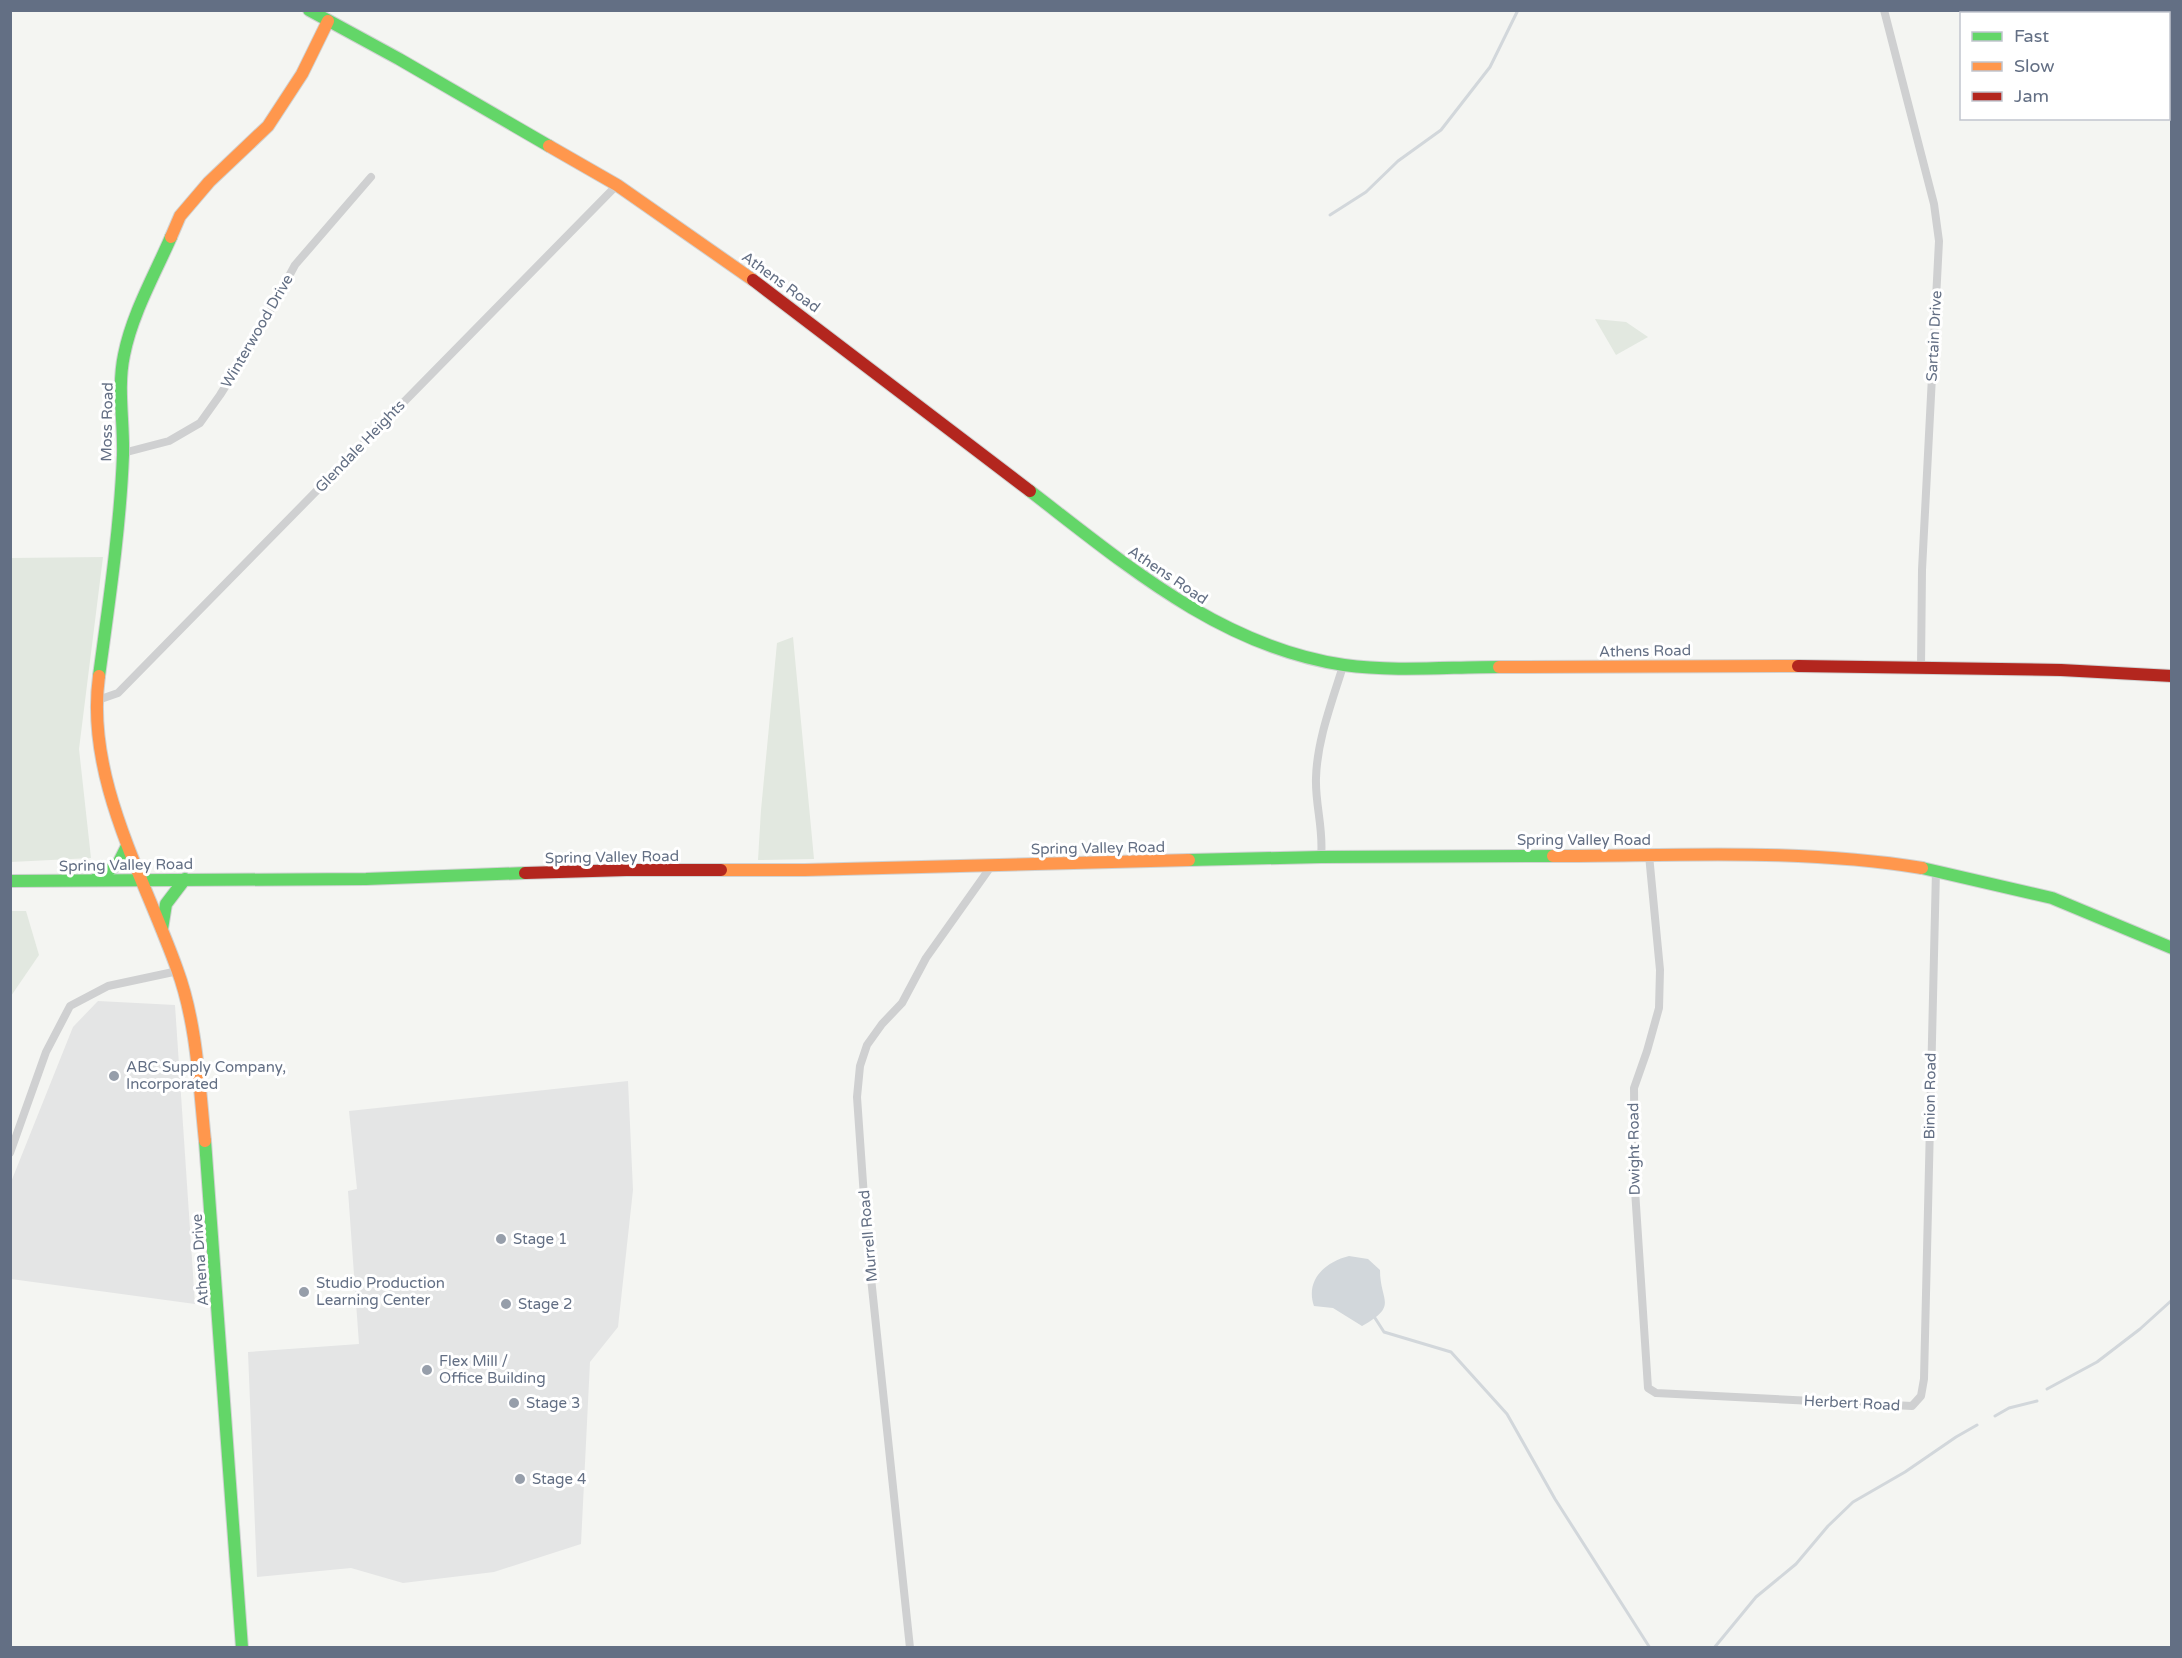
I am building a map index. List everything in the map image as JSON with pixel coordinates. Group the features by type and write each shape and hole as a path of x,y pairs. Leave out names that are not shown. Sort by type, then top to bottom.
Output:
{"street":[{"name":"Athens Road","path":"309,10 617,185 750,277 1129,568 1215,624 1245,637 1287,652 1344,666 1398,668 1747,665 1921,667 2061,670 2172,676"},
{"name":"Sartain Drive","path":"1884,10 1934,204 1939,241 1922,570 1921,667"},
{"name":"Moss Road","path":"140,879 111,796 99,738 98,684 116,559 123,453 121,396 124,355 136,318 180,216 209,182 268,126 302,74 328,21"},
{"name":"Winterwood Drive","path":"123,453 169,441 200,423 252,344 295,265 371,177"},
{"name":"Glendale Heights","path":"98,700 118,693 617,185"},
{"path":"1321,857 1323,839 1316,789 1318,757 1344,666"},
{"path":"95,880 118,864 127,846"},
{"name":"Dwight Road","path":"1649,855 1660,970 1659,1008 1634,1088 1635,1190 1648,1388 1656,1393 1706,1395"},
{"name":"Spring Valley Road","path":"10,881 366,879 626,870 805,870 1321,857 1813,855 1874,860 1936,870 2059,900 2172,948"},
{"name":"Murrell Road","path":"910,1647 867,1240 857,1096 860,1066 867,1044 902,1003 926,958 992,865"},
{"name":"Binion Road","path":"1925,1322 1936,870"},
{"name":"Athena Drive","path":"140,879 178,971 190,1020 209,1173 242,1647"},
{"path":"162,934 166,904 185,879"},
{"path":"10,1153 46,1052 70,1006 108,986 178,971"},
{"name":"Herbert Road","path":"1706,1395 1912,1406 1921,1396 1922,1390 1925,1322"}],"shaded area":[{"path":"1595,319 1626,322 1648,337 1616,355"},
{"path":"103,557 79,749 91,858 11,862 11,558"},
{"path":"793,637 814,859 758,860 777,643"},
{"path":"11,911 26,911 39,955 11,996"},
{"path":"98,1001 175,1005 195,1304 11,1279 11,1182 73,1027"},
{"path":"628,1081 633,1190 618,1327 590,1362 581,1544 494,1572 403,1583 351,1568 257,1577 248,1352 359,1344 348,1191 357,1189 349,1111"},
{"path":"1349,1256 1368,1259 1380,1270 1384,1307 1380,1313 1362,1326 1333,1308 1314,1306 1312,1297 1312,1288 1319,1273 1332,1263"}],"waterway":[{"path":"1330,215 1366,192 1398,161 1441,130 1490,67 1518,10"},
{"path":"2047,1389 2097,1362 2140,1329 2172,1300"},
{"path":"1375,1318 1384,1332 1451,1352 1507,1414 1555,1499 1650,1648"},
{"path":"1995,1416 2009,1408 2037,1401"},
{"path":"1714,1648 1756,1597 1796,1564 1828,1526 1853,1502 1905,1472 1977,1425"}],"traffic: fast":[{"path":"309,10 549,146"},
{"path":"99,676 119,510 123,455 122,367 138,309 171,237"},
{"path":"1030,491 1176,599 1256,640 1299,655 1344,665 1402,669 1499,667"},
{"path":"96,879 118,864 127,846"},
{"path":"1189,860 1553,856"},
{"path":"1922,868 2052,898 2172,948"},
{"path":"10,881 366,879 525,873"},
{"path":"162,929 166,904 185,879"},
{"path":"205,1141 242,1648"}],"traffic: slow":[{"path":"171,237 180,216 209,182 268,126 302,74 328,21"},
{"path":"549,146 617,185 753,280"},
{"path":"1499,667 1798,666"},
{"path":"99,676 97,714 101,752 109,789 120,826 184,990 193,1032 205,1141"},
{"path":"1553,856 1784,855 1922,868"},
{"path":"721,870 1189,860"}],"traffic: jam":[{"path":"753,280 1030,491"},
{"path":"1798,666 2061,670 2172,676"},
{"path":"525,873 721,870"}],"place":[{"name":"ABC Supply Company, Incorporated","path":"114,1076"},
{"name":"Stage 1","path":"501,1239"},
{"name":"Studio Production Learning Center","path":"304,1292"},
{"name":"Stage 2","path":"506,1304"},
{"name":"Flex Mill / Office Building","path":"427,1370"},
{"name":"Stage 3","path":"514,1403"},
{"name":"Stage 4","path":"520,1479"}]}
